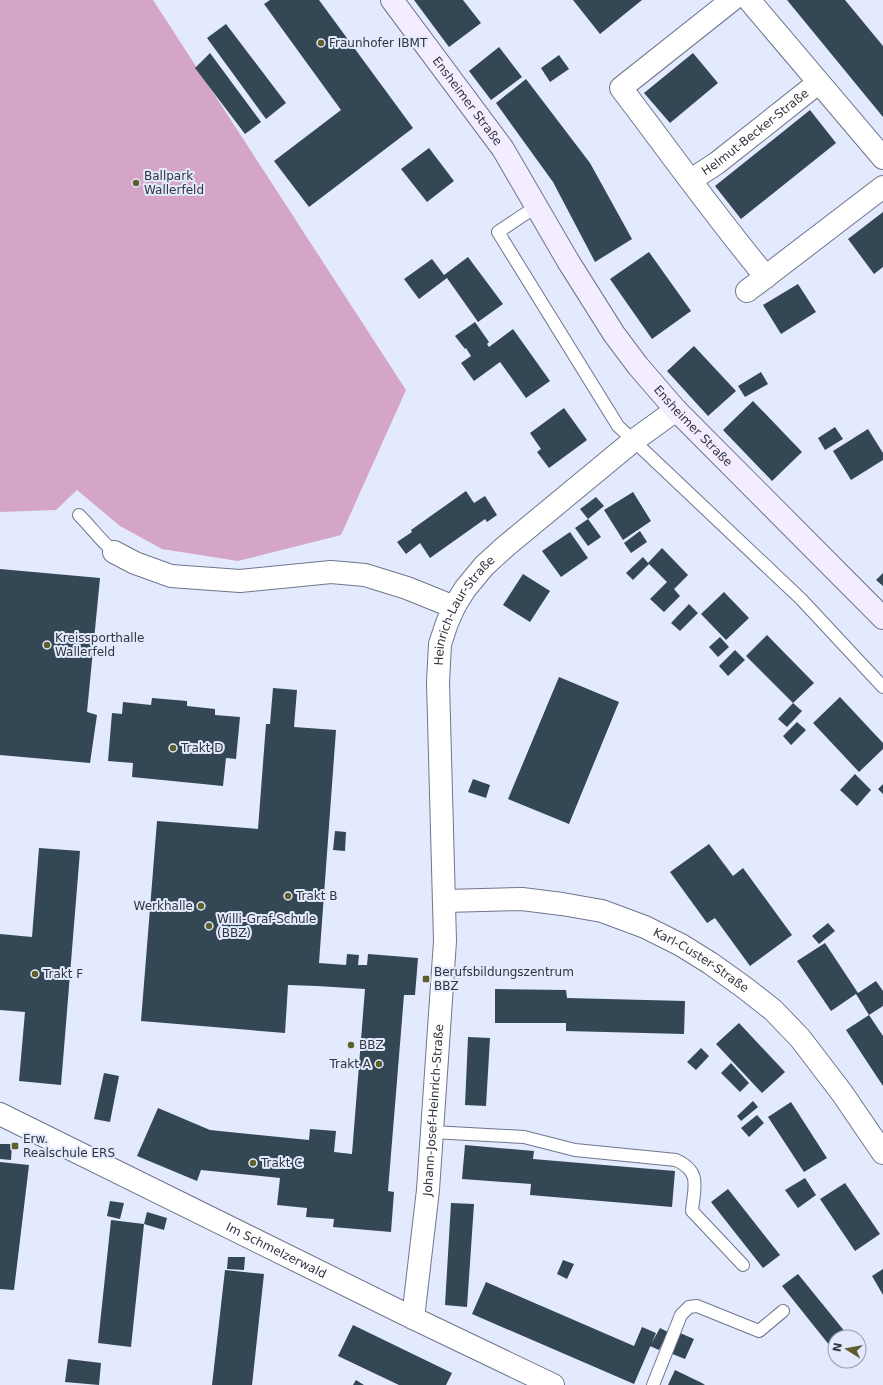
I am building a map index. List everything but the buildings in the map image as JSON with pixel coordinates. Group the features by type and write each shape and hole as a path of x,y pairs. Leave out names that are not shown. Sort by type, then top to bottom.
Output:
{"main road":[{"name":"Ensheimer Straße","path":"392,0 503,149 568,261 614,334 638,366 676,410 883,618"}],"street":[{"name":"Helmut-Becker-Straße","path":"732,0 621,88 727,230 766,277"},
{"name":"Helmut-Becker-Straße","path":"749,0 883,158"},
{"name":"Helmut-Becker-Straße","path":"691,180 717,163 818,83"},
{"path":"747,291 883,187"},
{"name":"Heinrich-Laur-Straße","path":"445,901 442,858 438,682 440,644 454,607 466,588 484,566 506,546 633,441 676,410"},
{"path":"114,552 135,563 170,576 240,581 331,572 365,575 408,588 454,607"},
{"name":"Karl-Custer-Straße","path":"445,901 522,899 602,911 645,927 681,945 710,963 773,1010 794,1032 822,1066 883,1153"},
{"name":"Johann-Josef-Heinrich-Straße","path":"412,1318 428,1190 445,941 445,901"},
{"name":"Im Schmelzerwald","path":"0,1114 412,1318 553,1385"}],"lane":[{"path":"537,206 498,232 618,426 801,600 883,687"},
{"path":"79,516 93,529 105,545 114,552"},
{"path":"432,1132 524,1137 575,1150 676,1160 684,1164 693,1172 695,1181 692,1211 743,1266"},
{"path":"653,1385 681,1315 689,1307 697,1306 759,1331 783,1311"}],"shaded area":[{"name":"Ballpark Wallerfeld","path":"0,0 153,0 406,390 341,535 238,561 162,549 120,526 77,490 56,510 0,512"}],"place":[{"name":"Fraunhofer IBMT","path":"321,43"},
{"name":"Ballpark Wallerfeld","path":"136,183"},
{"name":"Kreissporthalle Wallerfeld","path":"47,645"},
{"name":"Trakt D","path":"173,748"},
{"name":"Trakt B","path":"288,896"},
{"name":"Werkhalle","path":"201,906"},
{"name":"Willi-Graf-Schule (BBZ)","path":"209,926"},
{"name":"Trakt F","path":"35,974"},
{"name":"Berufsbildungszentrum BBZ","path":"426,979"},
{"name":"BBZ","path":"351,1045"},
{"name":"Trakt A","path":"379,1064"},
{"name":"Erw. Realschule ERS","path":"15,1146"},
{"name":"Trakt C","path":"253,1163"}]}
